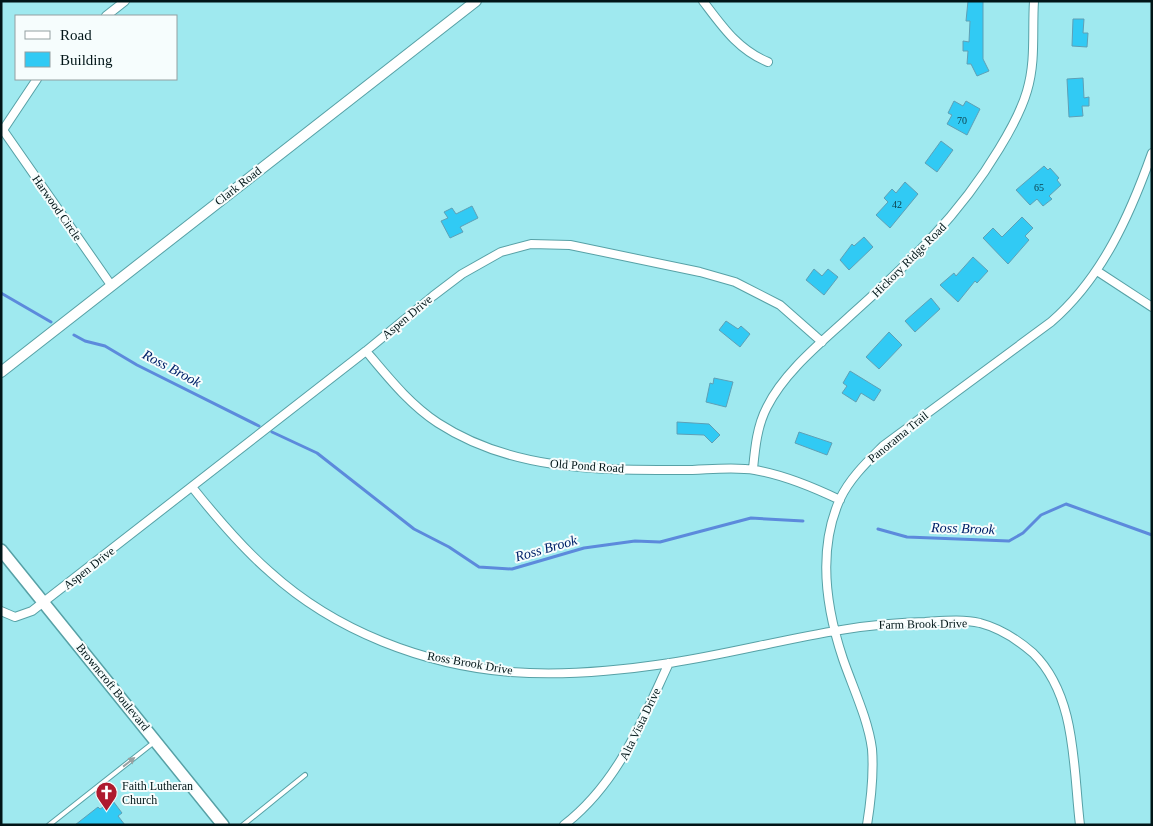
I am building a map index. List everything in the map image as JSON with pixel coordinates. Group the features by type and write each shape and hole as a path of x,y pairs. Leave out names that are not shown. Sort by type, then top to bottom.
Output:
{"main road":[{"name":"Browncroft Boulevard","path":"1,550 45,602 223,825"}],"street":[{"path":"107,15 125,1"},
{"name":"Clark Road","path":"1,372 476,1"},
{"path":"703,1 734,40 754,56 768,62"},
{"name":"Hickory Ridge Road","path":"753,469 756,441 766,408 782,384 822,342 921,251 960,207 992,161 1017,117 1027,92 1035,48 1034,1"},
{"name":"Harwood Circle","path":"36,80 2,129 111,285"},
{"name":"Panorama Trail","path":"867,825 871,795 872,748 834,631 828,596 827,560 831,530 840,500 854,478 883,446 1051,322 1072,303 1097,272 1119,230 1152,153"},
{"name":"Aspen Drive","path":"1,611 10,616 20,617 45,602 366,351 433,296 486,258 518,247 539,244 570,245 700,272 735,282 780,305 822,342"},
{"path":"1097,272 1152,307"},
{"name":"Old Pond Road","path":"366,351 396,387 430,416 469,440 508,455 566,467 662,470 753,469 796,481 840,500"},
{"name":"Ross Brook Drive","path":"192,487 220,522 249,553 290,589 340,621 390,644 454,663 515,672 585,672 669,663 834,631"},
{"name":"Farm Brook Drive","path":"834,631 864,625 961,621 987,626 1019,642 1043,665 1061,698 1068,721 1080,825"},
{"name":"Alta Vista Drive","path":"564,825 594,798 621,762 669,663"}],"lane":[{"path":"49,825 156,741"},
{"path":"244,825 305,775"}],"building":[{"path":"968,1 983,1 983,59 989,71 977,76 971,64 967,64 968,51 963,51 963,41 969,42 970,21 966,21"},
{"path":"1073,19 1084,19 1083,33 1088,33 1087,47 1072,46"},
{"path":"1083,78 1084,98 1089,97 1089,106 1082,106 1083,116 1069,117 1067,79"},
{"path":"954,101 963,106 966,101 980,109 967,135 947,124 952,115 948,113"},
{"path":"941,141 953,150 937,172 925,163"},
{"path":"1044,166 1048,170 1050,168 1059,178 1057,180 1061,185 1049,196 1052,199 1043,206 1037,199 1030,205 1016,190"},
{"path":"905,182 918,194 890,228 876,215 888,202 884,198 892,189 896,193"},
{"path":"472,206 478,218 460,227 463,232 450,238 441,221 448,218 444,212 452,208 456,214"},
{"path":"1022,217 1033,228 1025,236 1029,240 1008,264 983,238 993,228 1002,237"},
{"path":"864,237 873,247 849,270 840,260 852,244 854,246"},
{"path":"973,257 988,271 977,283 975,281 958,302 940,285 954,273 956,276"},
{"path":"814,269 822,276 828,269 838,277 824,295 806,280"},
{"path":"931,298 940,309 915,332 905,321"},
{"path":"726,321 738,329 741,326 750,334 740,347 719,330"},
{"path":"889,332 902,345 879,369 866,357"},
{"path":"850,371 881,390 874,401 861,393 856,402 842,393 847,386 843,383"},
{"path":"714,378 733,382 726,407 706,402 710,383 713,384"},
{"path":"677,422 709,424 720,435 712,443 704,435 677,434"},
{"path":"799,432 832,443 827,455 795,443"},
{"name":"Faith Lutheran Church","path":"113,801 122,813 118,816 125,825 75,825 98,807 100,809"}],"waterway":[{"name":"Ross Brook","path":"1,293 51,322"},
{"name":"Ross Brook","path":"74,335 85,341 105,346 137,365 259,426"},
{"name":"Ross Brook","path":"272,432 317,453 414,529 449,547 479,567 512,569 584,548 635,541 660,542 751,518 803,521"},
{"name":"Ross Brook","path":"878,529 907,537 1009,541 1023,533 1041,515 1066,504 1152,535"}],"place":[{"name":"Faith Lutheran Church","path":"106,812"}]}
